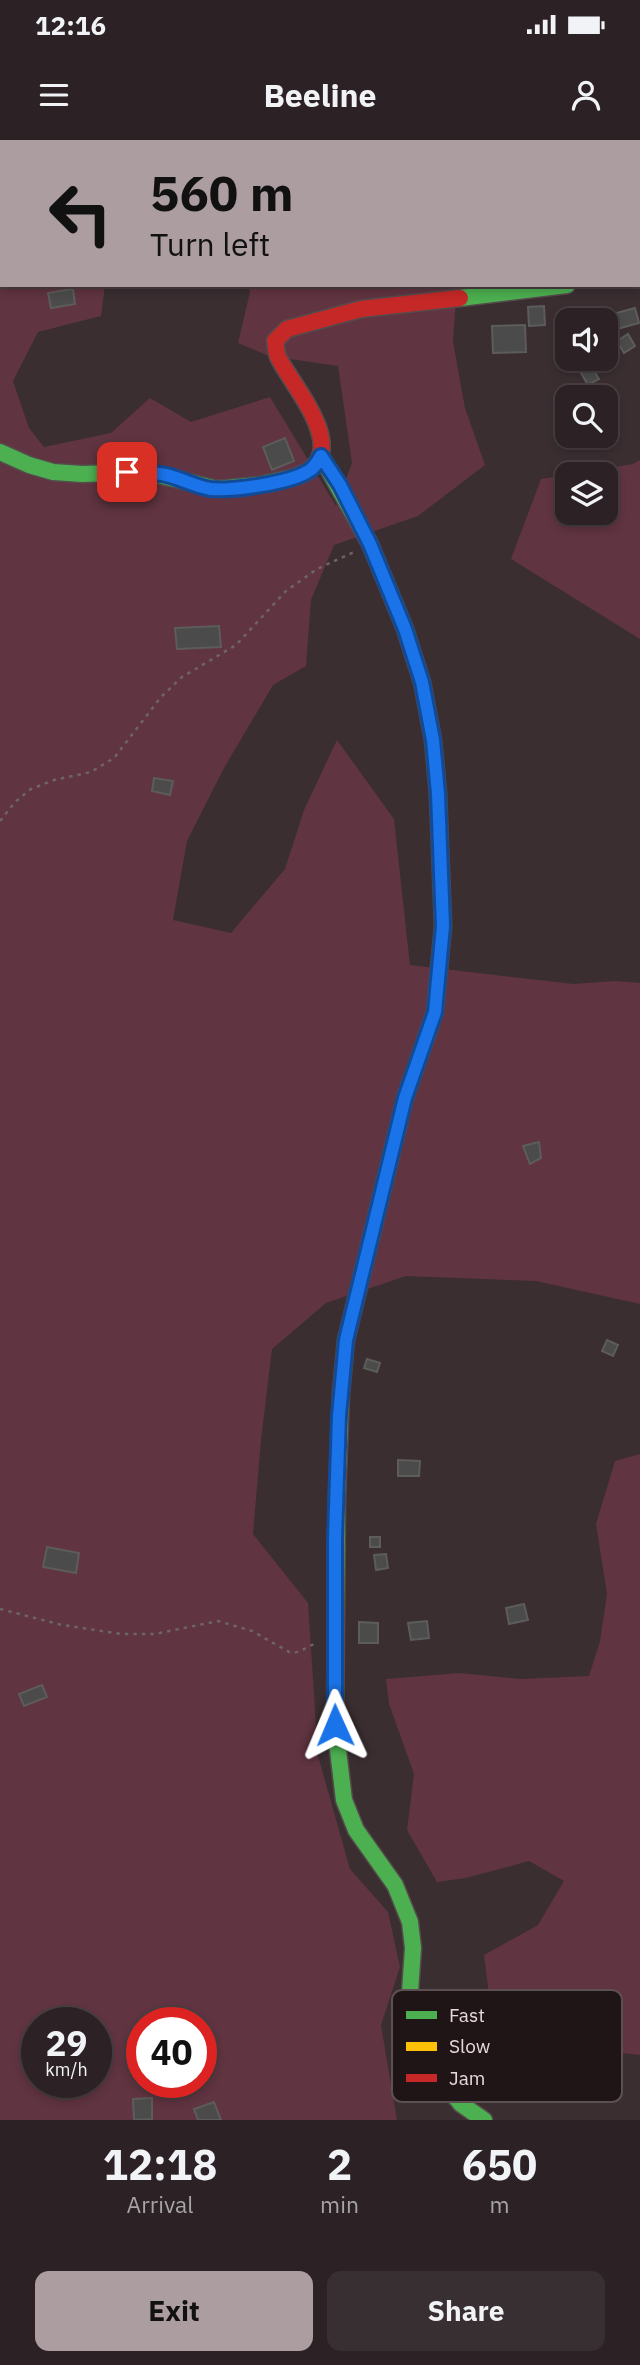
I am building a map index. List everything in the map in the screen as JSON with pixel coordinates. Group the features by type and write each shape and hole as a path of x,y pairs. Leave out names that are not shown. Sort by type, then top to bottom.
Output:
{"street":[{"path":"0,453 37,468 61,473 149,472 208,488 230,489 282,480 308,472 316,465 323,446 317,425 277,355 275,341 281,332 361,309 550,287"},
{"path":"321,456 340,485 370,544 405,629 422,682 433,740 438,794 443,926 435,1012 405,1098 346,1340 339,1428 335,1538 335,1725 344,1800 356,1830 396,1885 411,1922 413,1948 410,1990"},
{"path":"459,2102 484,2120"}],"path":[{"path":"0,821 15,802 31,789 54,780 91,772 114,758 161,697 182,677 236,645 286,591 317,569 370,544"},
{"path":"0,1609 62,1625 122,1634 155,1634 218,1621 252,1631 291,1653 297,1653 309,1645 335,1642"}],"shaded area":[{"path":"0,287 105,287 101,316 38,332 13,381 29,428 44,447 111,433 150,398 191,422 270,397 336,506 352,463 338,366 269,356 238,343 249,287 457,287 453,342 465,408 485,465 418,516 334,545 311,600 306,666 273,685 224,768 187,841 173,920 231,933 285,869 304,810 337,740 394,819 410,965 573,984 615,981 640,983 640,1304 536,1281 406,1276 326,1303 272,1349 253,1534 308,1603 318,1756 350,1869 388,1912 400,1967 381,2025 397,2120 0,2120"},
{"path":"640,460 640,639 511,559 541,479 555,477 555,525 618,525 618,466"},
{"path":"640,1454 640,2055 622,2053 622,1990 488,1990 484,1955 538,1925 564,1881 529,1861 466,1878 437,1882 407,1830 414,1774 389,1704 386,1679 459,1673 521,1679 589,1676 600,1641 607,1594 596,1524 615,1461"}],"building":[{"path":"73,289 75,304 51,308 48,293"},
{"path":"544,306 545,325 529,326 528,307"},
{"path":"635,308 639,323 618,329 618,313"},
{"path":"525,325 526,352 493,353 492,326"},
{"path":"628,334 635,346 624,353 618,340"},
{"path":"594,371 599,379 588,385 581,373"},
{"path":"285,438 294,461 272,470 263,447"},
{"path":"219,626 221,647 177,649 175,628"},
{"path":"154,778 173,781 170,795 152,791"},
{"path":"539,1142 541,1158 530,1164 523,1146"},
{"path":"607,1340 618,1345 613,1356 602,1351"},
{"path":"367,1359 380,1363 377,1372 364,1368"},
{"path":"398,1460 420,1461 419,1476 398,1476"},
{"path":"370,1537 380,1537 380,1547 370,1547"},
{"path":"47,1547 79,1553 76,1573 43,1567"},
{"path":"386,1554 388,1568 376,1570 374,1555"},
{"path":"524,1604 528,1620 509,1624 506,1608"},
{"path":"427,1621 429,1638 411,1640 408,1623"},
{"path":"359,1622 378,1623 378,1643 359,1643"},
{"path":"42,1685 47,1697 24,1706 19,1694"},
{"path":"152,2098 152,2119 134,2120 133,2099"},
{"path":"214,2102 221,2120 198,2120 194,2109"}],"traffic: fast":[{"path":"460,298 551,287"},
{"path":"0,452 53,472 146,472 217,489 259,485 295,477"},
{"path":"321,456 370,544 405,629 422,682 433,740 438,794 443,926 436,1000"},
{"path":"337,1496 335,1725 344,1800 356,1830 395,1885 410,1922 413,1948 410,1990"},
{"path":"459,2102 484,2120"}],"traffic: slow":[{"path":"337,1496 346,1340 405,1098 435,1012 436,1000"}],"traffic: jam":[{"path":"295,477 313,467 321,454 321,439 307,404 278,357 275,341 287,329 361,309 460,298"}],"route":[{"path":"127,472 149,472 208,488 230,489 282,480 308,472 321,456 340,485 370,544 405,629 422,682 433,740 443,926 439,981 435,1012 405,1098 346,1340 339,1416 335,1538 335,1725"}]}
